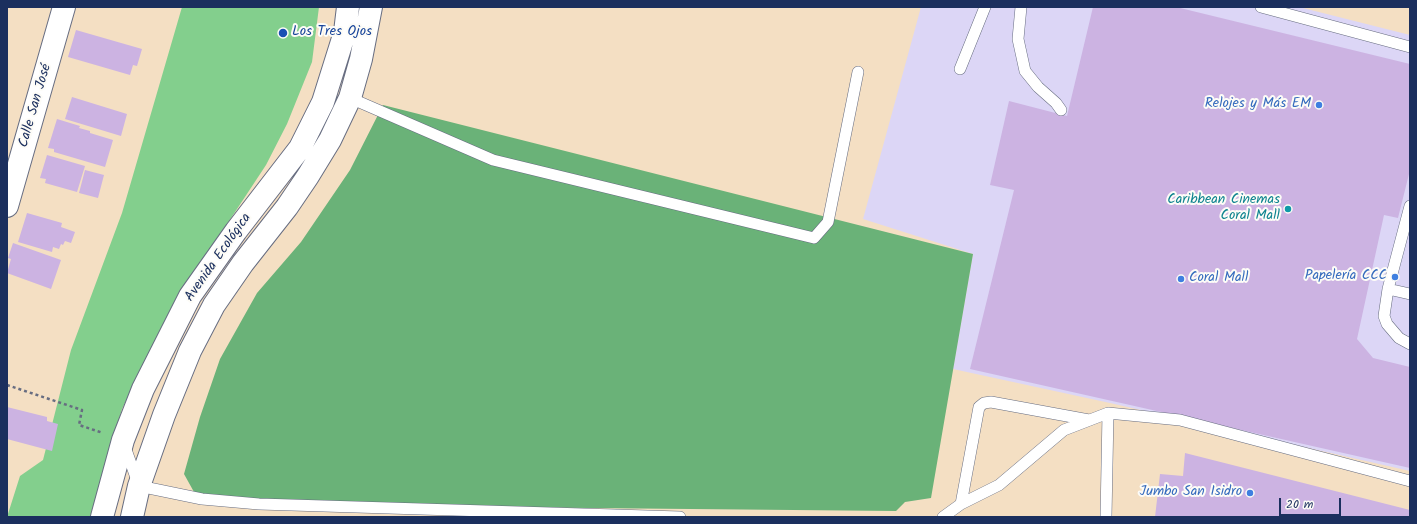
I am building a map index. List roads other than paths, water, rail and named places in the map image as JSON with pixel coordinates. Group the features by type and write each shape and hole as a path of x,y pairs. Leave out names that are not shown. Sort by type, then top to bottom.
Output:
{"main road":[{"name":"Calle San José","path":"7,206 64,7"},
{"name":"Avenida Ecológica","path":"102,517 123,440 143,389 190,296 236,231 300,148 323,102 345,32 348,7"},
{"name":"Avenida Ecológica","path":"132,517 139,486 174,389 190,351 214,305 243,263 287,207 308,176 330,140 350,98 361,60 371,7"}],"lane":[{"path":"960,69 985,7"},
{"path":"1021,7 1018,39 1025,71 1038,88 1056,103 1061,110"},
{"path":"1261,7 1410,46"},
{"path":"350,98 493,160 814,238 828,222 858,72"},
{"path":"1410,206 1405,242 1388,289 1384,316 1387,324 1399,338 1410,344"},
{"path":"1388,289 1410,294"},
{"path":"961,504 979,407 984,402 1089,420"},
{"path":"1106,517 1108,413"},
{"path":"943,517 961,504 999,485 1064,430 1108,413 1180,420 1410,481"},
{"path":"123,440 139,486 202,499 259,504 680,517"}],"place":[{"name":"Los Tres Ojos","path":"283,33"},
{"name":"Relojes y Más EM","path":"1319,105"},
{"name":"Caribbean Cinemas Coral Mall","path":"1288,209"},
{"name":"Papelería CCC","path":"1395,277"},
{"name":"Coral Mall","path":"1181,279"},
{"name":"Jumbo San Isidro","path":"1250,493"}]}
